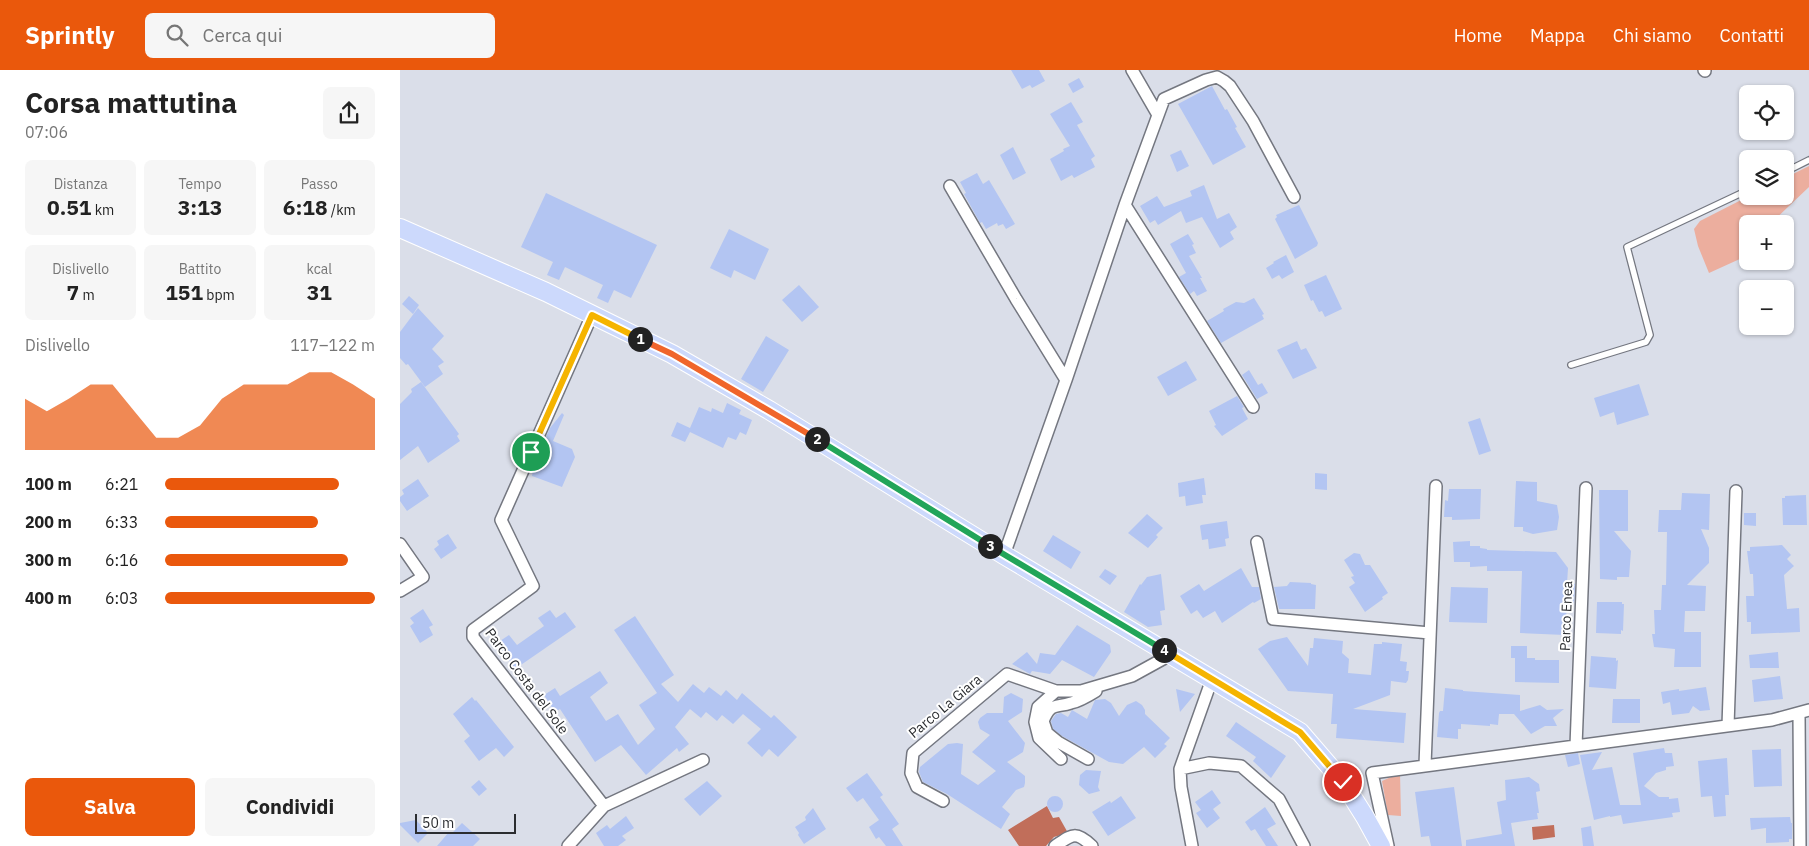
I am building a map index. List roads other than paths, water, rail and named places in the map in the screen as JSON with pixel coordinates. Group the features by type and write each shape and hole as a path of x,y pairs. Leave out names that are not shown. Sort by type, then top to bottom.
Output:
{"main road":[{"path":"400,228 546,292 672,354 769,410 1004,555 1300,732 1343,782 1365,816 1381,846"}],"street":[{"path":"1132,70 1158,115"},
{"path":"1004,555 1125,205 1164,99 1206,80 1217,77 1224,81 1230,86 1253,121 1294,197"},
{"path":"950,186 1066,380"},
{"path":"1125,205 1253,407"},
{"name":"Parco Costa del Sole","path":"592,315 501,520 533,586 473,630 473,637 604,806"},
{"path":"1425,765 1436,486"},
{"name":"Parco Enea","path":"1576,746 1586,488"},
{"path":"1728,726 1736,491"},
{"path":"1257,542 1273,620 1430,633"},
{"path":"400,544 423,577 400,591"},
{"name":"Parco La Giara","path":"943,801 917,787 910,773 914,753 1007,674 1056,691 1080,690 1132,676 1172,654"},
{"path":"1192,846 1181,787 1180,769 1212,679"},
{"name":"Parco La Giara","path":"1088,759 1058,742 1047,733 1043,721 1047,712 1056,705 1080,700 1104,684"},
{"path":"1056,691 1038,707 1035,722 1039,738 1061,759"},
{"path":"1388,846 1372,773 1772,720 1804,712 1800,846"},
{"path":"568,846 604,806 703,760"},
{"path":"1180,769 1209,762 1241,766 1278,799 1304,846"},
{"path":"1055,846 1071,836 1082,837 1092,846"}],"lane":[{"path":"1794,168 1809,160"},
{"path":"1571,365 1646,342 1650,335 1627,247 1739,194"}]}
